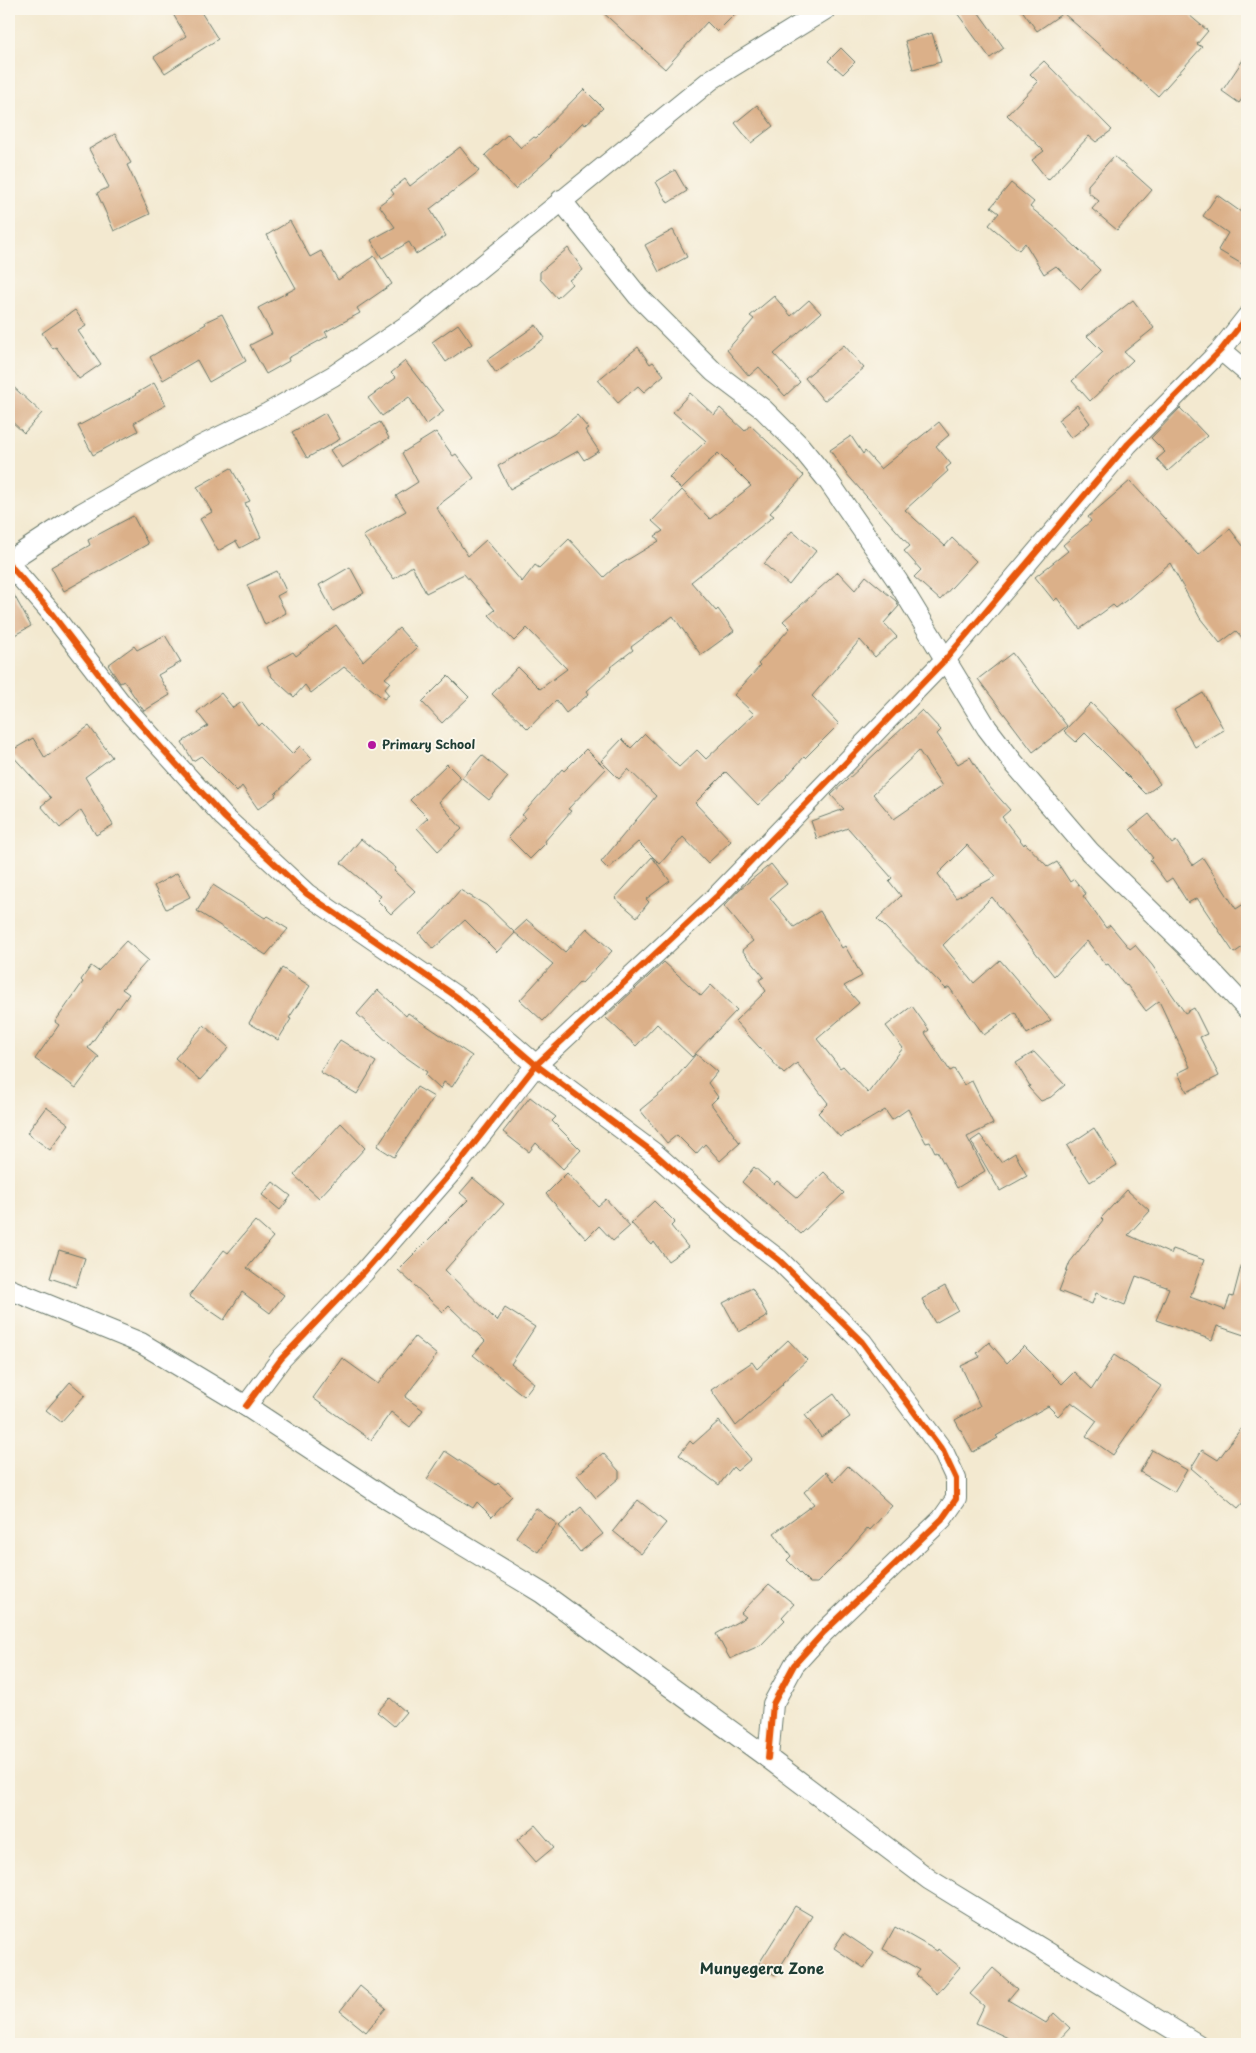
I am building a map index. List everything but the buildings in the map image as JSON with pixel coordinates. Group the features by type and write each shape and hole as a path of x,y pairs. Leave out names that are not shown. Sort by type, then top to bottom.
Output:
{"street":[{"path":"768,1758 773,1704 794,1665 824,1632 942,1519 956,1499 956,1478 943,1451 862,1342 779,1260 746,1234 654,1152 536,1065 457,997 307,894 224,817 120,702 49,610 9,563 82,513 199,447 268,413 333,376 418,318 712,79 826,9"},
{"path":"561,200 638,296 714,372 763,409 800,445 829,482 897,580 987,728 1013,762 1090,852 1202,961 1247,1010"},
{"path":"246,1406 281,1359 364,1272 455,1168 536,1065 716,897 945,660 1128,444 1221,350 1247,318"},
{"path":"1221,350 1247,372"},
{"path":"9,1289 141,1343 246,1406 387,1499 542,1593 768,1758 930,1880 1197,2044"}],"cycle path":[{"path":"246,1406 281,1359 364,1272 455,1168 536,1065 716,897 945,660 1128,444 1221,350 1247,317"},
{"path":"9,564 49,610 120,702 224,817 307,894 457,997 536,1065 654,1153 745,1234 779,1260 862,1342 943,1451 956,1479 956,1499 942,1519 824,1632 794,1665 773,1704 768,1758"}],"place":[{"name":"Primary School","path":"372,745"}],"district":[{"name":"Munyegera Zone","path":"762,1969"}]}
